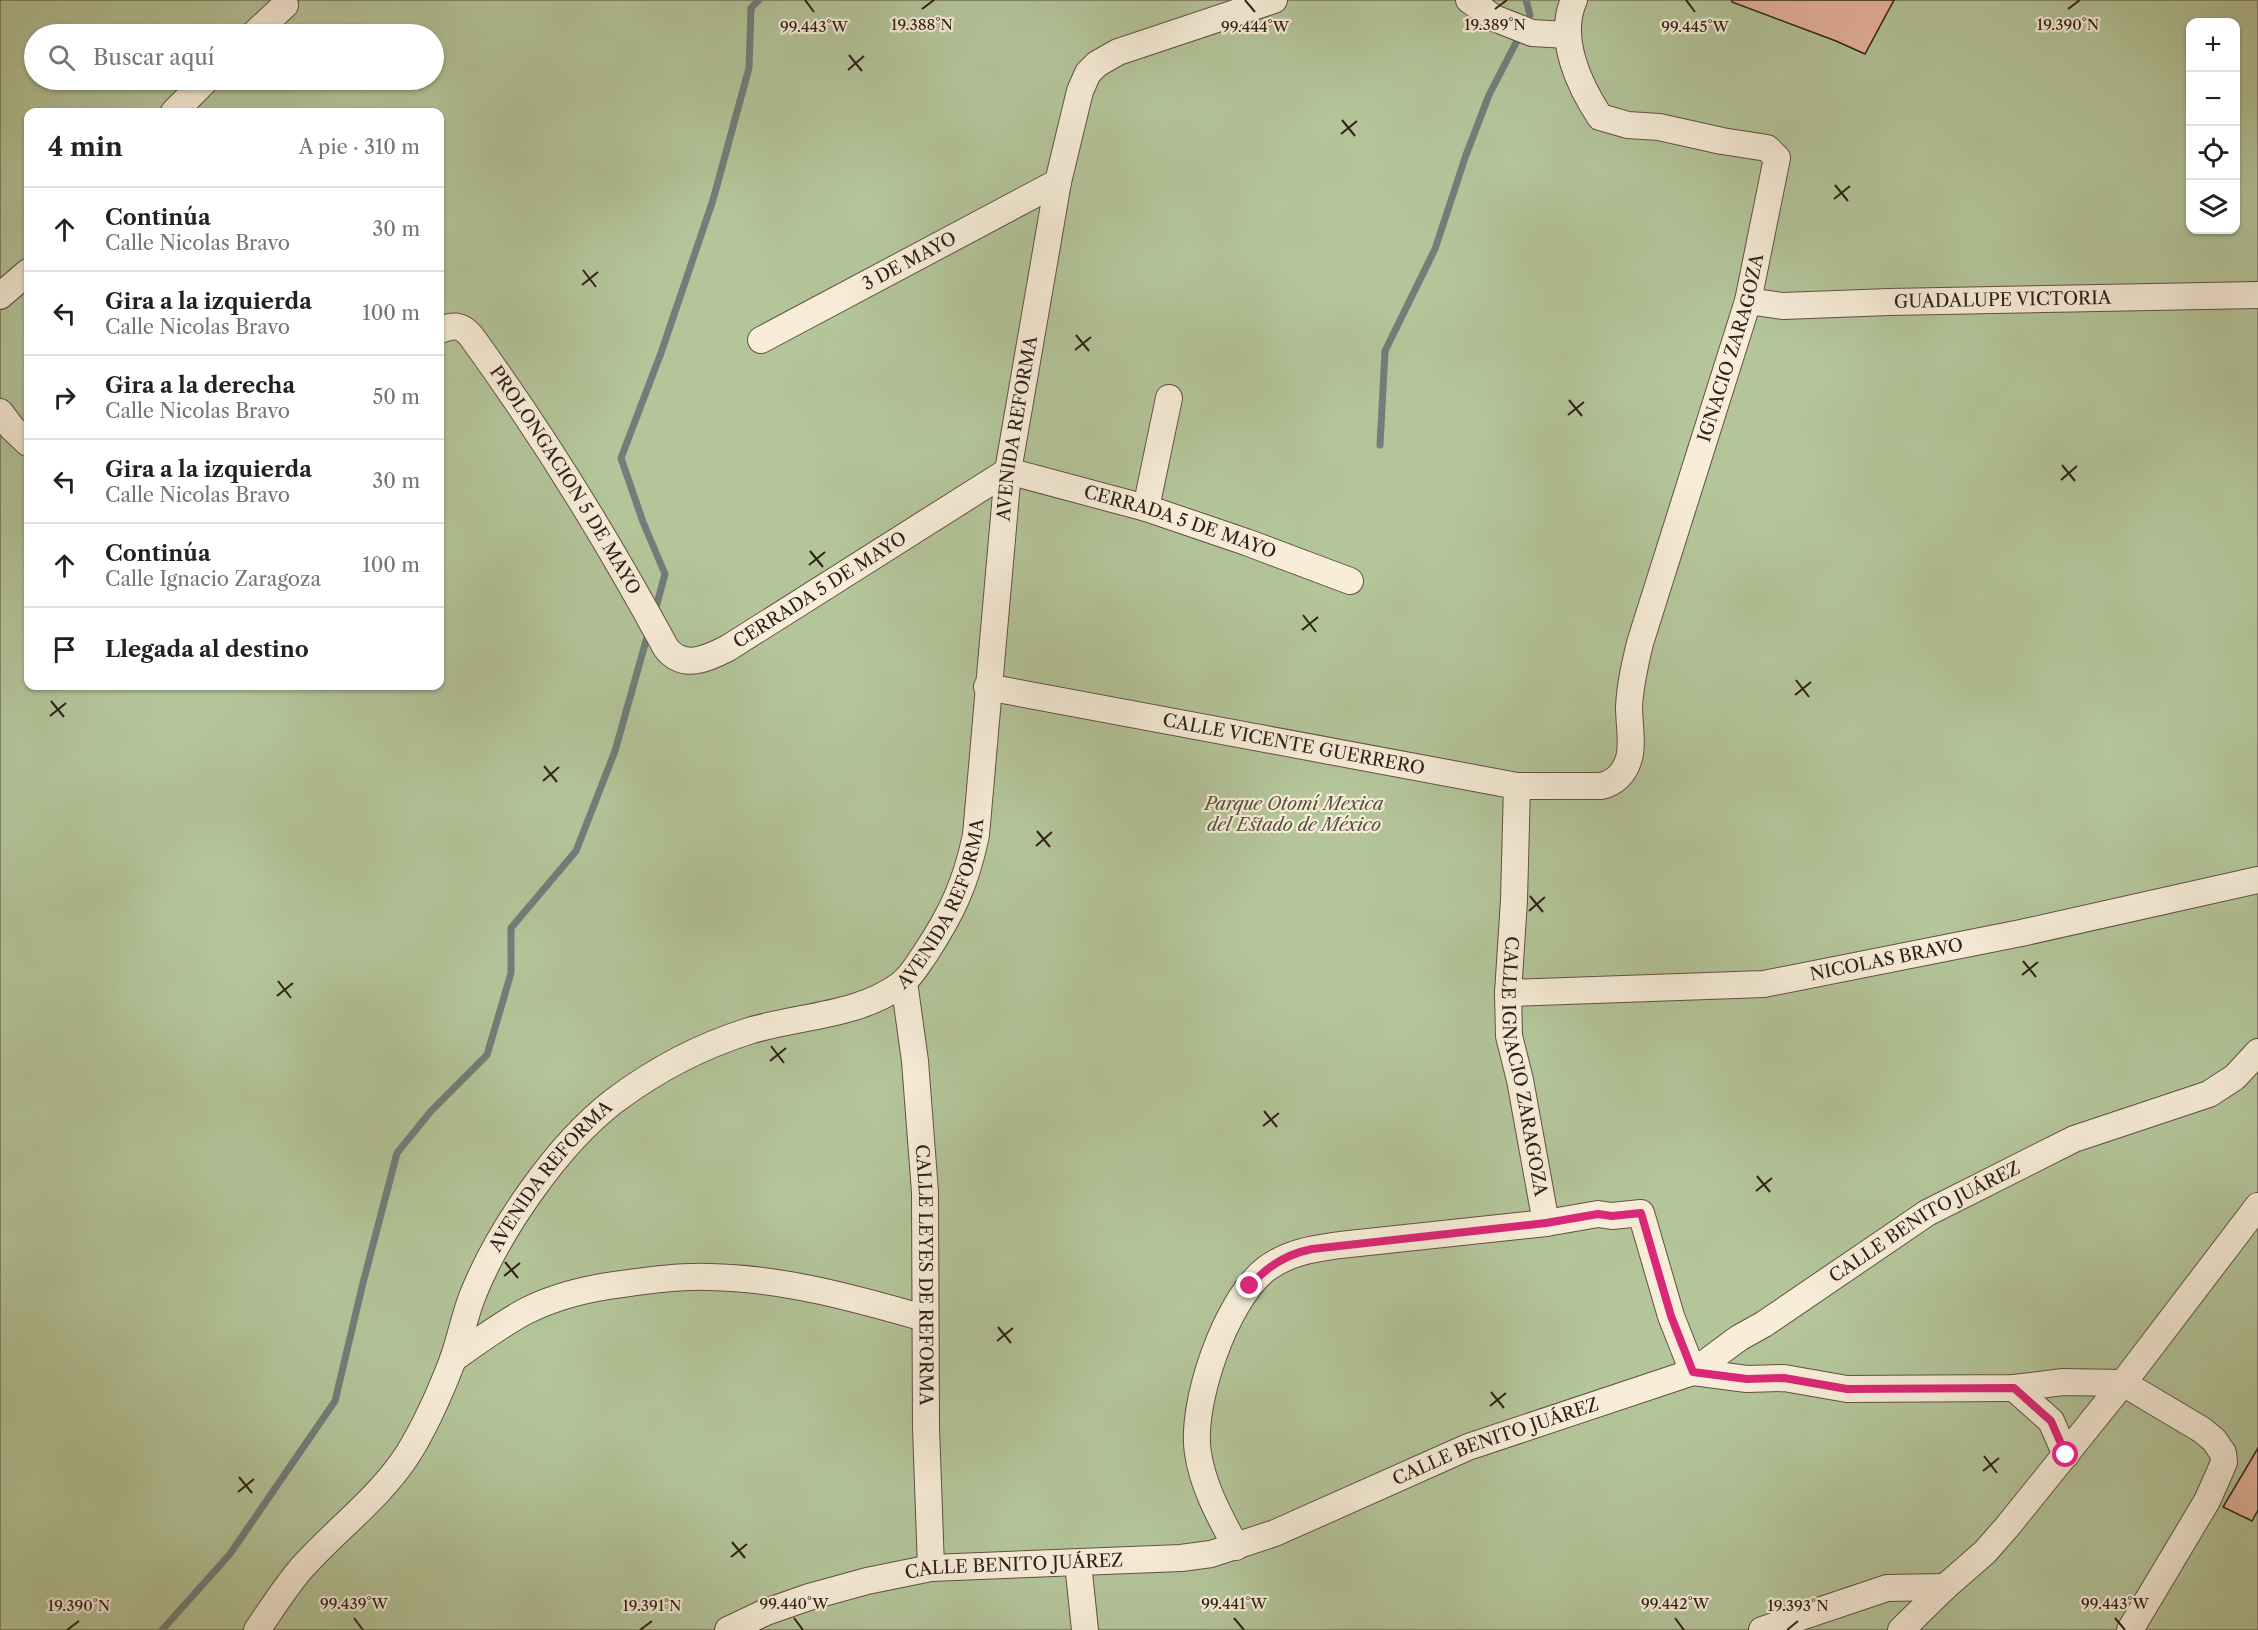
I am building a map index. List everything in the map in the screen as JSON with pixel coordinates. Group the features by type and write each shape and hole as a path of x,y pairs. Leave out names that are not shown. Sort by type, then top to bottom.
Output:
{"street":[{"name":"AVENIDA REFORMA","path":"257,1630 301,1569 372,1498 407,1454 440,1393 484,1269 506,1230 554,1163 589,1123 640,1082 716,1043 751,1031 852,1007 891,991 904,982 928,949 953,907 970,865 976,835 987,687 1008,471 1058,182 1080,91 1088,74 1097,64 1118,52 1274,0"},
{"path":"1469,0 1494,18 1532,33 1567,35 1568,12 1574,0"},
{"path":"265,24 285,5"},
{"name":"IGNACIO ZARAGOZA","path":"1567,35 1587,96 1600,117 1628,125 1659,127 1767,148 1777,158 1748,301 1640,643 1629,705 1630,758 1617,779 1611,784 1601,786"},
{"path":"178,108 196,90"},
{"name":"3 DE MAYO","path":"761,340 1058,182"},
{"path":"0,296 24,275"},
{"name":"GUADALUPE VICTORIA","path":"1748,301 1783,306 2258,295"},
{"name":"PROLONGACION 5 DE MAYO","path":"444,329 452,326 461,327 483,353 560,465 645,609"},
{"path":"1146,508 1169,399"},
{"path":"0,412 12,428 24,438"},
{"name":"CERRADA 5 DE MAYO","path":"645,609 666,648 676,658 690,661 708,658 728,648 1008,471 1146,508 1350,581"},
{"name":"CALLE VICENTE GUERRERO","path":"987,687 1516,786 1601,786"},
{"name":"CALLE IGNACIO ZARAGOZA","path":"1516,786 1514,900 1508,993 1509,1036 1520,1080 1546,1223"},
{"name":"NICOLAS BRAVO","path":"1508,993 1764,984 2021,933 2258,880"},
{"name":"CALLE LEYES DE REFORMA","path":"904,982 915,1061 925,1192 927,1252 924,1318 931,1569"},
{"name":"CALLE BENITO JUÁREZ","path":"728,1630 766,1612 809,1597 867,1581 931,1569 1181,1558 1211,1554 1275,1533 1468,1447 1693,1372 1739,1338 1764,1324 1927,1213 2074,1139 2209,1094 2235,1077 2258,1052"},
{"path":"1901,1630 1985,1552 2123,1383 2258,1206"},
{"path":"1236,1547 1216,1509 1205,1480 1198,1454 1196,1428 1200,1402 1222,1337 1234,1310 1257,1277 1266,1269 1289,1255 1312,1249 1546,1223 1598,1214 1612,1216 1641,1213 1671,1316 1693,1372 1747,1379 1784,1378 1847,1389 2014,1388 2063,1382 2123,1383 2202,1430 2219,1446 2224,1462 2207,1501 2130,1630"},
{"path":"453,1359 519,1315 557,1298 596,1287 655,1279 710,1277 782,1284 860,1300 924,1318"},
{"path":"2014,1388 2051,1421 2066,1455"},
{"path":"1077,1563 1085,1630"},
{"path":"1762,1630 1887,1588 1945,1587"}],"green space":[{"name":"Parque Otomí Mexica del Estado de México","path":"0,0 2258,0 2258,1630 0,1630"}],"building":[{"path":"1732,0 1894,0 1865,54 1732,2"},
{"path":"2258,1448 2258,1510 2252,1521 2223,1507"}],"waterway":[{"path":"655,611 665,574 643,522 621,458 661,353 713,200 749,68 751,8 759,0"},
{"path":"1525,25 1530,15 1526,0"},
{"path":"1380,445 1385,351 1435,249 1466,155 1489,95 1520,35"},
{"path":"162,1630 230,1554 335,1401 397,1153 431,1111 487,1055 511,973 511,928 576,851 615,751 649,630"}],"route":[{"path":"1250,1286 1266,1269 1299,1251 1546,1223 1598,1214 1612,1216 1641,1213 1671,1316 1693,1372 1747,1379 1784,1378 1847,1389 2014,1388 2051,1421 2066,1455"}]}
